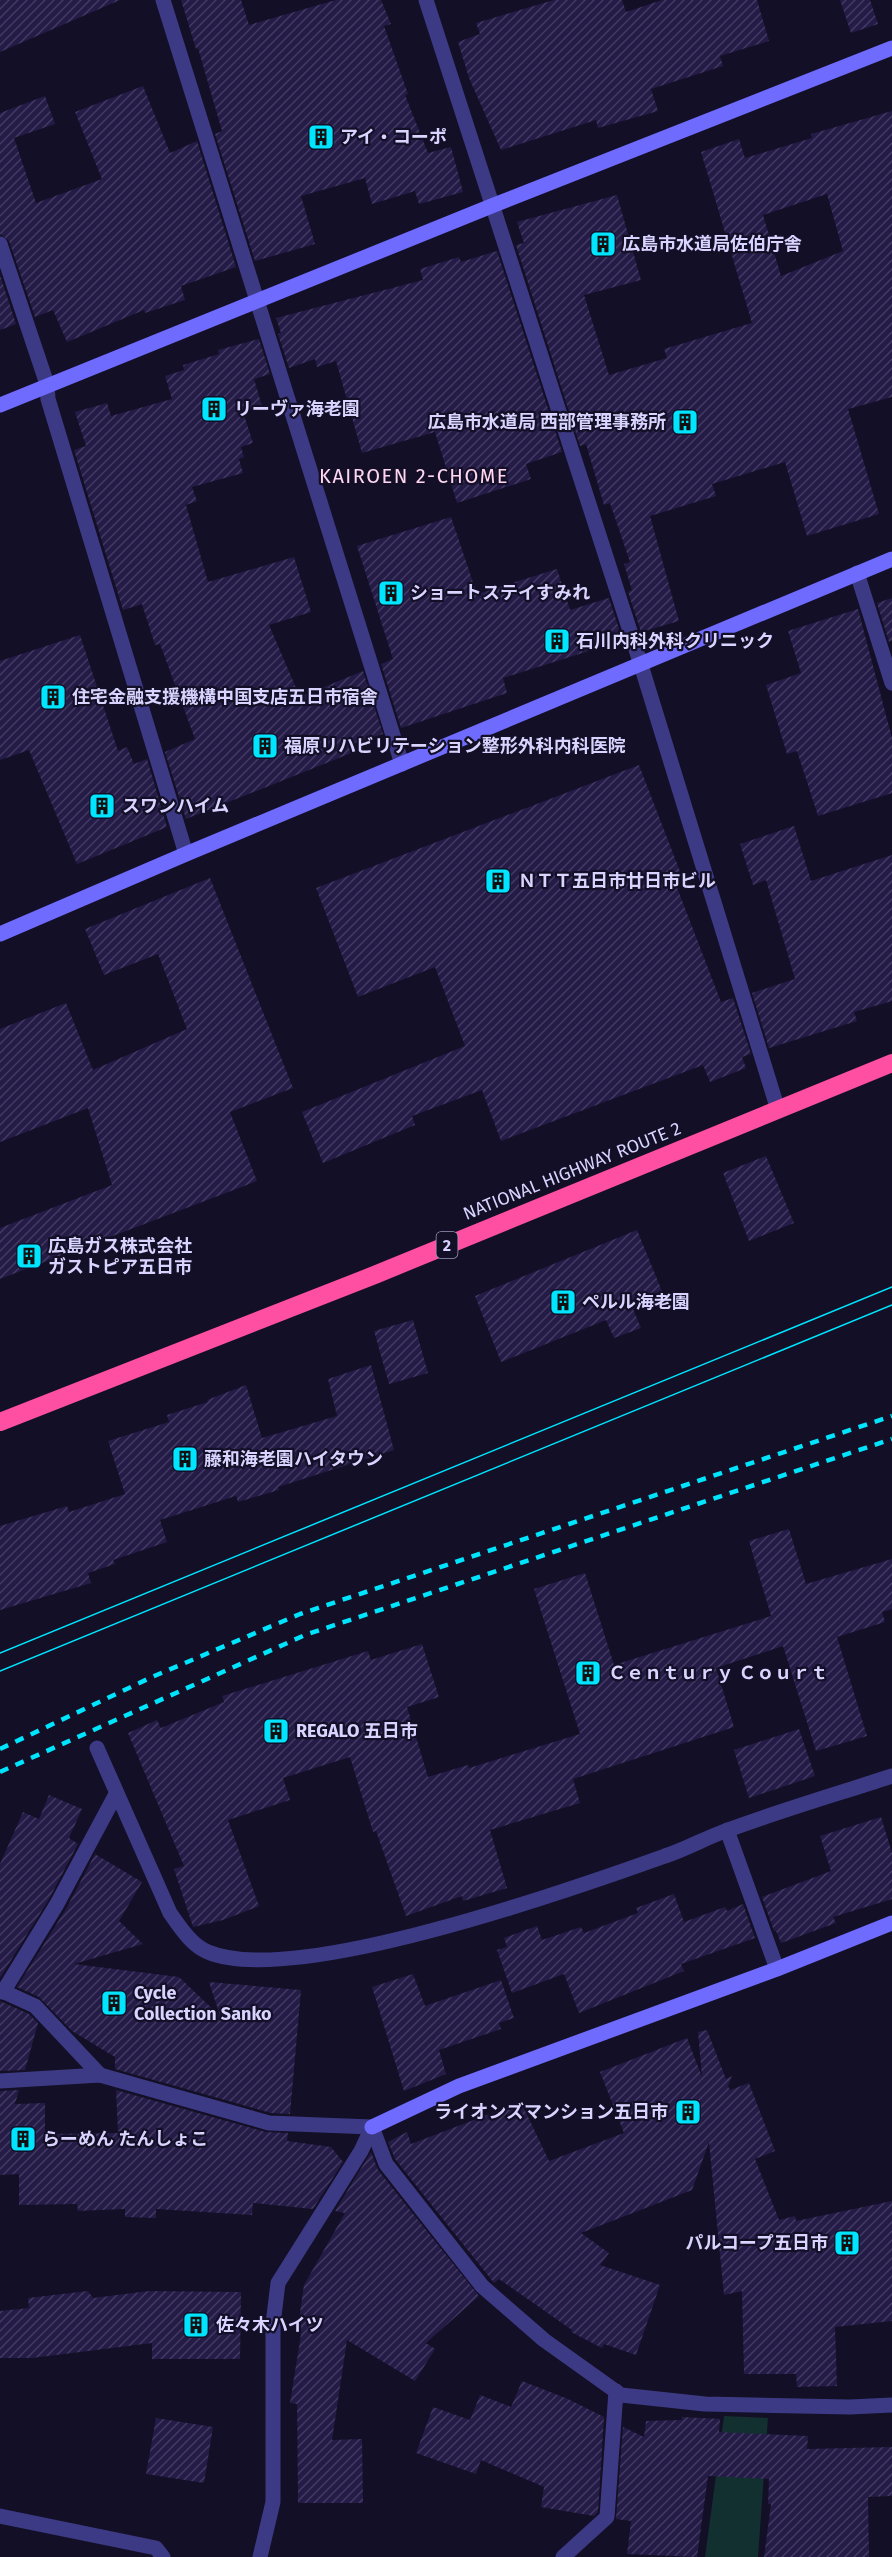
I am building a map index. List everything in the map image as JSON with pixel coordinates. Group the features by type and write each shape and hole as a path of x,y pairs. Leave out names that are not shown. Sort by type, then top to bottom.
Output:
{"highway":[{"name":"NATIONAL HIGHWAY ROUTE 2","path":"0,1422 377,1274 892,1063"}],"street":[{"path":"163,0 256,302 332,532 402,764"},
{"path":"426,0 494,205 640,665 778,1110"},
{"path":"0,405 47,384 494,205 892,48"},
{"path":"0,244 47,384 48,399 186,854"},
{"path":"0,934 892,559"},
{"path":"857,573 892,683"},
{"path":"97,1748 170,1913 185,1934 206,1951 230,1957 265,1960 362,1945 493,1914 668,1856 727,1830 892,1776"},
{"path":"100,2075 35,2006 2,1991 57,1904 117,1794"},
{"path":"727,1830 777,1969"},
{"path":"0,2081 100,2075 269,2123 372,2127 459,2086 777,1969 892,1923"},
{"path":"372,2127 386,2164 482,2286 544,2340 621,2395 705,2404 892,2405"},
{"path":"260,2557 273,2502 273,2324 278,2283 361,2151 372,2127"},
{"path":"563,2557 607,2517 616,2391"},
{"path":"0,2516 156,2548 163,2557"}],"green space":[{"path":"724,2416 768,2418 758,2557 705,2557"}],"building":[{"path":"0,0 120,0 0,52"},
{"path":"181,0 241,0 249,25 336,0 381,0 391,24 384,26 408,94 405,95 428,153 451,147 463,192 419,204 415,191 372,204 365,178 301,196 315,244 255,261 215,134 222,131 198,48 196,49"},
{"path":"554,0 622,0 626,12 662,0 757,0 769,41 720,56 723,66 651,89 658,111 598,128 596,120 501,150 469,78 458,42 480,34 476,23"},
{"path":"840,0 870,0 878,24 851,33"},
{"path":"143,86 170,153 197,141 236,267 181,286 185,300 145,313 144,310 67,342 53,310 35,317 9,241 0,234 0,113 45,96 55,124 14,138 36,203 102,179 75,112"},
{"path":"892,111 892,397 848,409 879,514 807,536 785,462 712,484 716,496 650,516 679,621 641,632 628,592 632,590 624,564 630,562 610,503 604,505 586,444 580,446 516,245 524,243 517,222 617,195 641,280 584,295 609,375 667,358 664,349 752,323 701,152 739,139 745,158 812,138 811,134","holes":["827,194 843,251 781,276 763,215"]},
{"path":"497,251 562,452 526,464 531,479 457,503 435,432 362,453 336,361 317,367 315,359 289,368 278,334 281,333 276,318 423,280 420,269 459,257 461,262"},
{"path":"0,275 16,324 0,330"},
{"path":"259,339 270,374 254,379 262,406 243,412 253,443 241,447 244,457 239,459 243,473 192,487 197,501 186,505 208,582 294,557 311,612 269,625 300,697 363,671 383,734 351,744 354,752 186,819 165,752 195,739 160,644 155,645 142,604 123,610 74,450 86,446 75,412 107,403 111,416 172,399 165,376 184,370 183,365 219,354 218,350"},
{"path":"451,517 477,594 557,569 570,610 609,598 622,638 607,642 608,645 503,678 507,693 401,728 381,664 393,659 357,546"},
{"path":"892,598 892,641 889,642 877,603"},
{"path":"858,609 892,738 892,793 818,816 797,751 787,754 766,685 801,673 788,631"},
{"path":"80,635 118,751 127,747 134,764 147,759 167,827 77,864 29,750 0,760 0,661"},
{"path":"639,765 681,874 673,877 721,1002 733,998 751,1054 742,1057 746,1068 710,1082 703,1065 501,1141 482,1090 412,1116 415,1125 323,1163 302,1112 465,1046 435,967 358,997 316,888"},
{"path":"794,826 811,881 892,855 892,1001 854,1012 857,1021 769,1048 752,993 795,979 766,880 753,885 740,844"},
{"path":"210,878 293,1088 230,1112 257,1181 0,1279 0,1228 112,1185 88,1108 0,1142 0,1029 66,1003 93,1070 187,1029 158,954 104,975 85,929"},
{"path":"766,1156 794,1223 749,1241 723,1173"},
{"name":"ペルル海老園","path":"637,1230 664,1296 633,1309 641,1328 614,1338 606,1320 501,1362 475,1296"},
{"path":"413,1320 428,1373 389,1384 374,1331"},
{"path":"371,1365 394,1450 278,1487 279,1490 238,1502 236,1496 160,1520 167,1542 113,1560 115,1564 88,1573 91,1583 0,1610 0,1526 67,1506 69,1512 125,1494 108,1441 169,1422 167,1415 208,1402 207,1400 246,1385 262,1438 337,1416 328,1379"},
{"path":"789,1529 806,1584 892,1559 892,1609 882,1612 885,1622 837,1637 867,1736 816,1751 783,1646 716,1668 734,1727 573,1779 580,1803 490,1830 507,1888 463,1901 462,1896 406,1916 376,1831 373,1832 350,1757 283,1778 290,1800 228,1820 259,1906 223,1920 193,1927 174,1869 184,1866 128,1733 157,1720 161,1728 224,1702 222,1696 368,1651 371,1660 422,1644 439,1697 407,1707 428,1777 468,1765 469,1768 580,1734 534,1589 585,1573 614,1665 771,1616 749,1541"},
{"path":"799,1729 815,1776 749,1798 734,1750"},
{"path":"49,1795 82,1809 69,1838 78,1844 49,1899 0,1978 0,1864 23,1812 39,1819"},
{"path":"881,1817 892,1853 892,1899 833,1917 836,1923 781,1943 774,1931 762,1897 831,1871 820,1836"},
{"path":"95,1854 142,1882 119,1921 143,1944 74,1964 179,1977 220,2016 209,1982 301,1990 290,2114 271,2113 115,2069 115,2057 72,2031 39,1997 17,1987 66,1909"},
{"path":"674,1894 684,1922 725,1907 727,1911 743,1904 755,1938 681,1964 684,1971 579,2013 564,1974 512,1993 497,1950 507,1947 504,1938 537,1926 542,1940 581,1927 584,1933 638,1913 636,1908"},
{"path":"413,1974 425,2006 501,1980 514,2018 499,2023 501,2029 439,2050 446,2074 404,2091 372,1987"},
{"path":"0,2001 29,2014 38,2023 25,2070 0,2071"},
{"path":"707,2030 726,2079 732,2076 728,2086 730,2090 749,2083 775,2151 755,2159 779,2220 795,2216 796,2221 892,2201 892,2321 835,2327 837,2386 797,2387 796,2374 744,2374 742,2291 724,2295 709,2142 692,2190 581,2233 609,2253 600,2265 660,2285 636,2355 604,2344 602,2348 571,2332 572,2330 499,2279 494,2283 395,2159 388,2142 407,2132 411,2144 521,2102 549,2161 624,2133 600,2072 687,2038 702,2077 698,2032"},
{"path":"19,2090 15,2104 45,2103 45,2134 118,2133 116,2090 266,2132 288,2133 287,2141 331,2147 343,2162 313,2209 253,2203 252,2215 156,2209 156,2218 125,2217 125,2209 78,2211 77,2204 19,2205 19,2174 0,2175 0,2091"},
{"path":"371,2152 378,2170 479,2296 426,2343 435,2349 415,2381 347,2340 332,2440 362,2439 363,2503 298,2503 297,2404 290,2403 301,2334 297,2333 304,2285 345,2213 335,2211"},
{"path":"88,2291 93,2298 149,2291 241,2292 240,2359 152,2359 152,2343 32,2358 0,2358 0,2311 29,2308 28,2298"},
{"path":"522,2381 568,2399 604,2417 598,2512 594,2516 541,2507 544,2487 481,2460 476,2474 416,2453 433,2407 470,2420 480,2395 511,2407"},
{"path":"682,2417 720,2419 719,2432 808,2436 807,2449 892,2447 892,2496 868,2497 869,2557 764,2557 771,2504 768,2504 769,2479 708,2476 697,2557 627,2554 631,2521 616,2519 623,2427 644,2437 646,2421 682,2420"},
{"path":"156,2418 213,2427 204,2483 146,2474"}],"tram line":[{"path":"0,1653 892,1287"},
{"path":"0,1671 892,1305"}],"railway":[{"path":"0,1749 152,1677 300,1614 892,1416"},
{"path":"0,1772 305,1635 892,1439"}],"place":[{"name":"アイ・コーポ","path":"321,137"},
{"name":"広島市水道局佐伯庁舎","path":"603,244"},
{"name":"リーヴァ海老園","path":"214,409"},
{"name":"広島市水道局 西部管理事務所","path":"685,422"},
{"name":"ショートステイすみれ","path":"391,593"},
{"name":"石川内科外科クリニック","path":"557,641"},
{"name":"住宅金融支援機構中国支店五日市宿舎","path":"53,697"},
{"name":"福原リハビリテーション整形外科内科医院","path":"265,746"},
{"name":"スワンハイム","path":"102,806"},
{"name":"ＮＴＴ五日市廿日市ビル","path":"498,881"},
{"name":"広島ガス株式会社 ガストピア五日市","path":"29,1256"},
{"name":"ペルル海老園","path":"563,1302"},
{"name":"藤和海老園ハイタウン","path":"185,1459"},
{"name":"Ｃｅｎｔｕｒｙ Ｃｏｕｒｔ","path":"588,1673"},
{"name":"REGALO 五日市","path":"276,1731"},
{"name":"Cycle Collection Sanko","path":"114,2003"},
{"name":"ライオンズマンション五日市","path":"688,2112"},
{"name":"らーめん たんしょこ","path":"23,2139"},
{"name":"パルコープ五日市","path":"847,2243"},
{"name":"佐々木ハイツ","path":"196,2325"}],"district":[{"name":"KAIROEN 2-CHOME","path":"414,476"}]}
